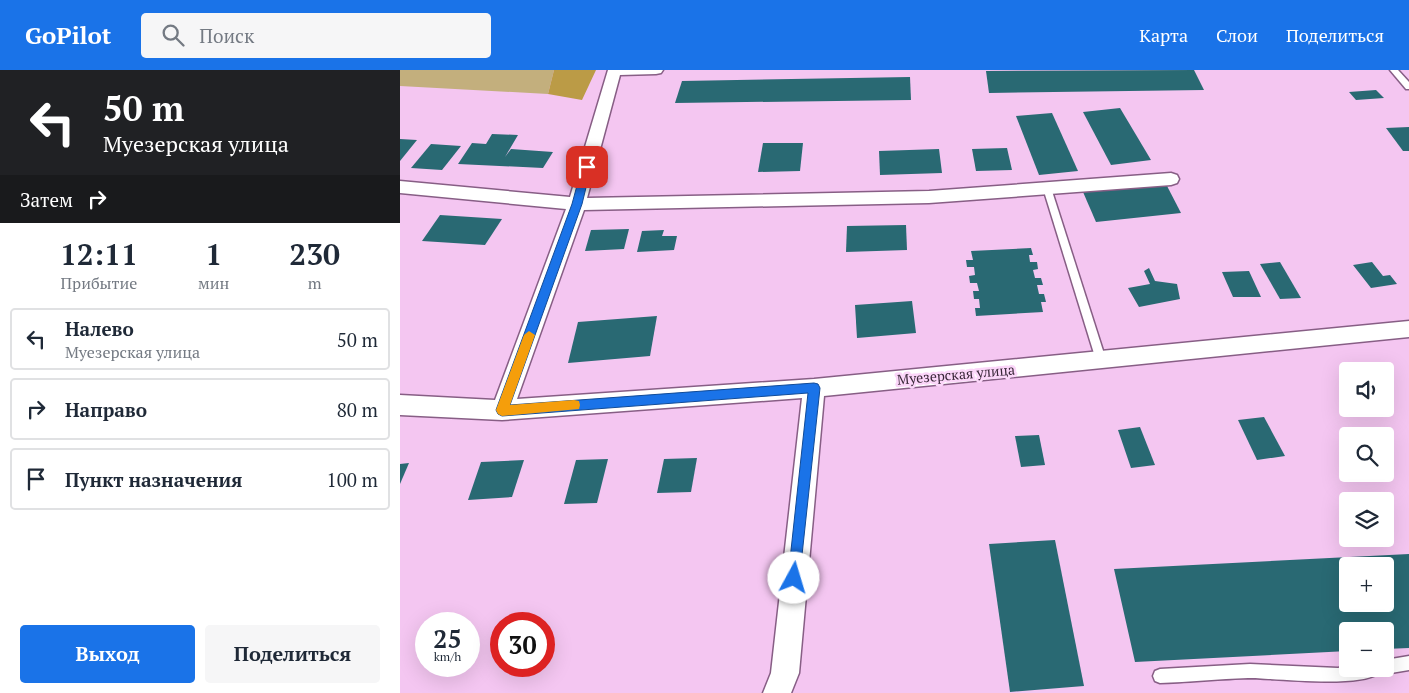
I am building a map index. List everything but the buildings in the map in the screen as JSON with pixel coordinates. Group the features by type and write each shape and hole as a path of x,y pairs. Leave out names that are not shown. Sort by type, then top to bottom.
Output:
{"street":[{"path":"502,410 577,204 614,71 656,70"},
{"path":"400,187 577,204 929,197 1171,179"},
{"name":"Муезерская улица","path":"400,405 502,410 814,388 1409,328"},
{"path":"777,693 785,673 814,388"}],"lane":[{"path":"1394,70 1409,87"},
{"path":"1047,188 1102,360"},
{"path":"1394,666 1409,663"},
{"path":"1160,676 1250,671 1339,675"}],"shaded area":[{"path":"400,70 554,70 548,94 400,86"},
{"path":"554,70 596,70 582,100 548,94"}],"slow traffic":[{"path":"529,335 502,410 574,405"}],"route":[{"path":"587,167 577,204 502,410 814,388 794,578"}]}
